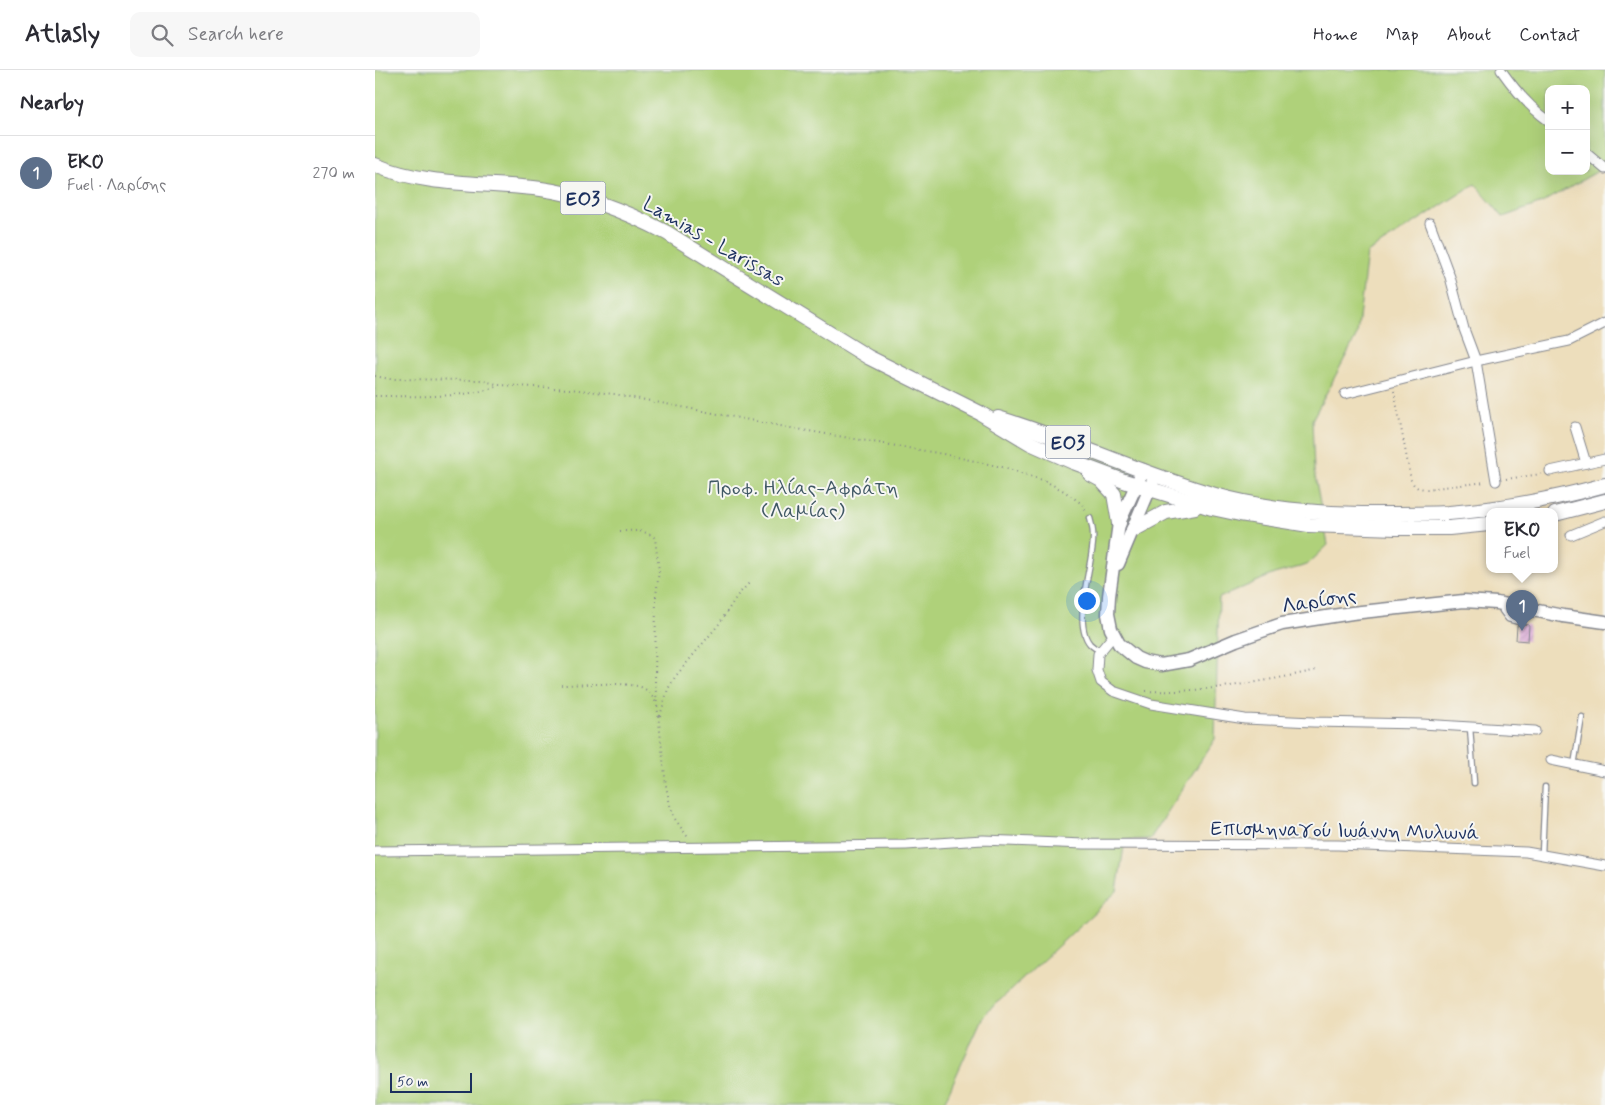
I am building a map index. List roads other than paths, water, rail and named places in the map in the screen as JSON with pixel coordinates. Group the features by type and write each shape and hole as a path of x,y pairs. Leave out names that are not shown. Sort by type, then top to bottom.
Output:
{"main road":[{"name":"Lamias - Larissas","path":"375,165 418,178 559,192 595,202 637,218 667,233 868,356 980,413 1030,443 1073,462"},
{"name":"Lamias - Larissas","path":"980,413 1035,429 1149,473 1216,495 1243,501 1292,510 1338,514 1448,513 1486,509"},
{"path":"1073,462 1143,487 1212,508 1281,522 1337,527 1449,528 1486,524"},
{"name":"ΕΟ3","path":"1073,462 1101,480 1111,490 1115,499 1119,523 1108,614 1113,636"},
{"name":"ΕΟ3","path":"1112,578 1133,530 1143,487 1149,473"},
{"name":"Lamias - Larissas","path":"1493,508 1532,502 1605,485"},
{"name":"ΕΟ3","path":"1119,523 1143,487"},
{"path":"1558,513 1605,501"},
{"path":"1133,530 1174,509 1189,507 1212,508"},
{"name":"Λαρίσης","path":"1113,636 1119,644 1136,658 1161,665 1189,660 1236,640 1282,624 1435,603 1485,601 1605,622"}],"street":[{"path":"1501,70 1517,92 1534,110 1545,118"},
{"path":"1590,157 1605,169"},
{"path":"1430,223 1476,361 1496,481"},
{"path":"1345,394 1476,361 1569,341 1605,323"},
{"path":"1575,427 1585,463"},
{"path":"1550,471 1605,459"},
{"path":"1571,535 1605,521"},
{"path":"1113,636 1098,654 1097,670 1101,682 1105,687 1123,695 1151,704 1245,719 1398,723 1535,731"},
{"path":"1551,760 1605,771"},
{"name":"Επισμηναγού Ιωάννη Μυλωνά","path":"375,851 604,850 692,846 906,845 983,840 1083,844 1338,845 1526,852 1605,866"}],"lane":[{"path":"1090,518 1093,540 1084,598 1083,627 1086,638 1091,646 1100,650"},
{"path":"1502,611 1508,619 1519,622 1527,617"},
{"path":"1573,765 1582,717"},
{"path":"1470,727 1474,783"},
{"path":"1542,854 1545,787"}],"place":[{"name":"EKO","path":"1522,631"}],"park label":[{"name":"Προφ. Ηλίας-Αφράτη (Λαμίας)","path":"803,498"}]}
